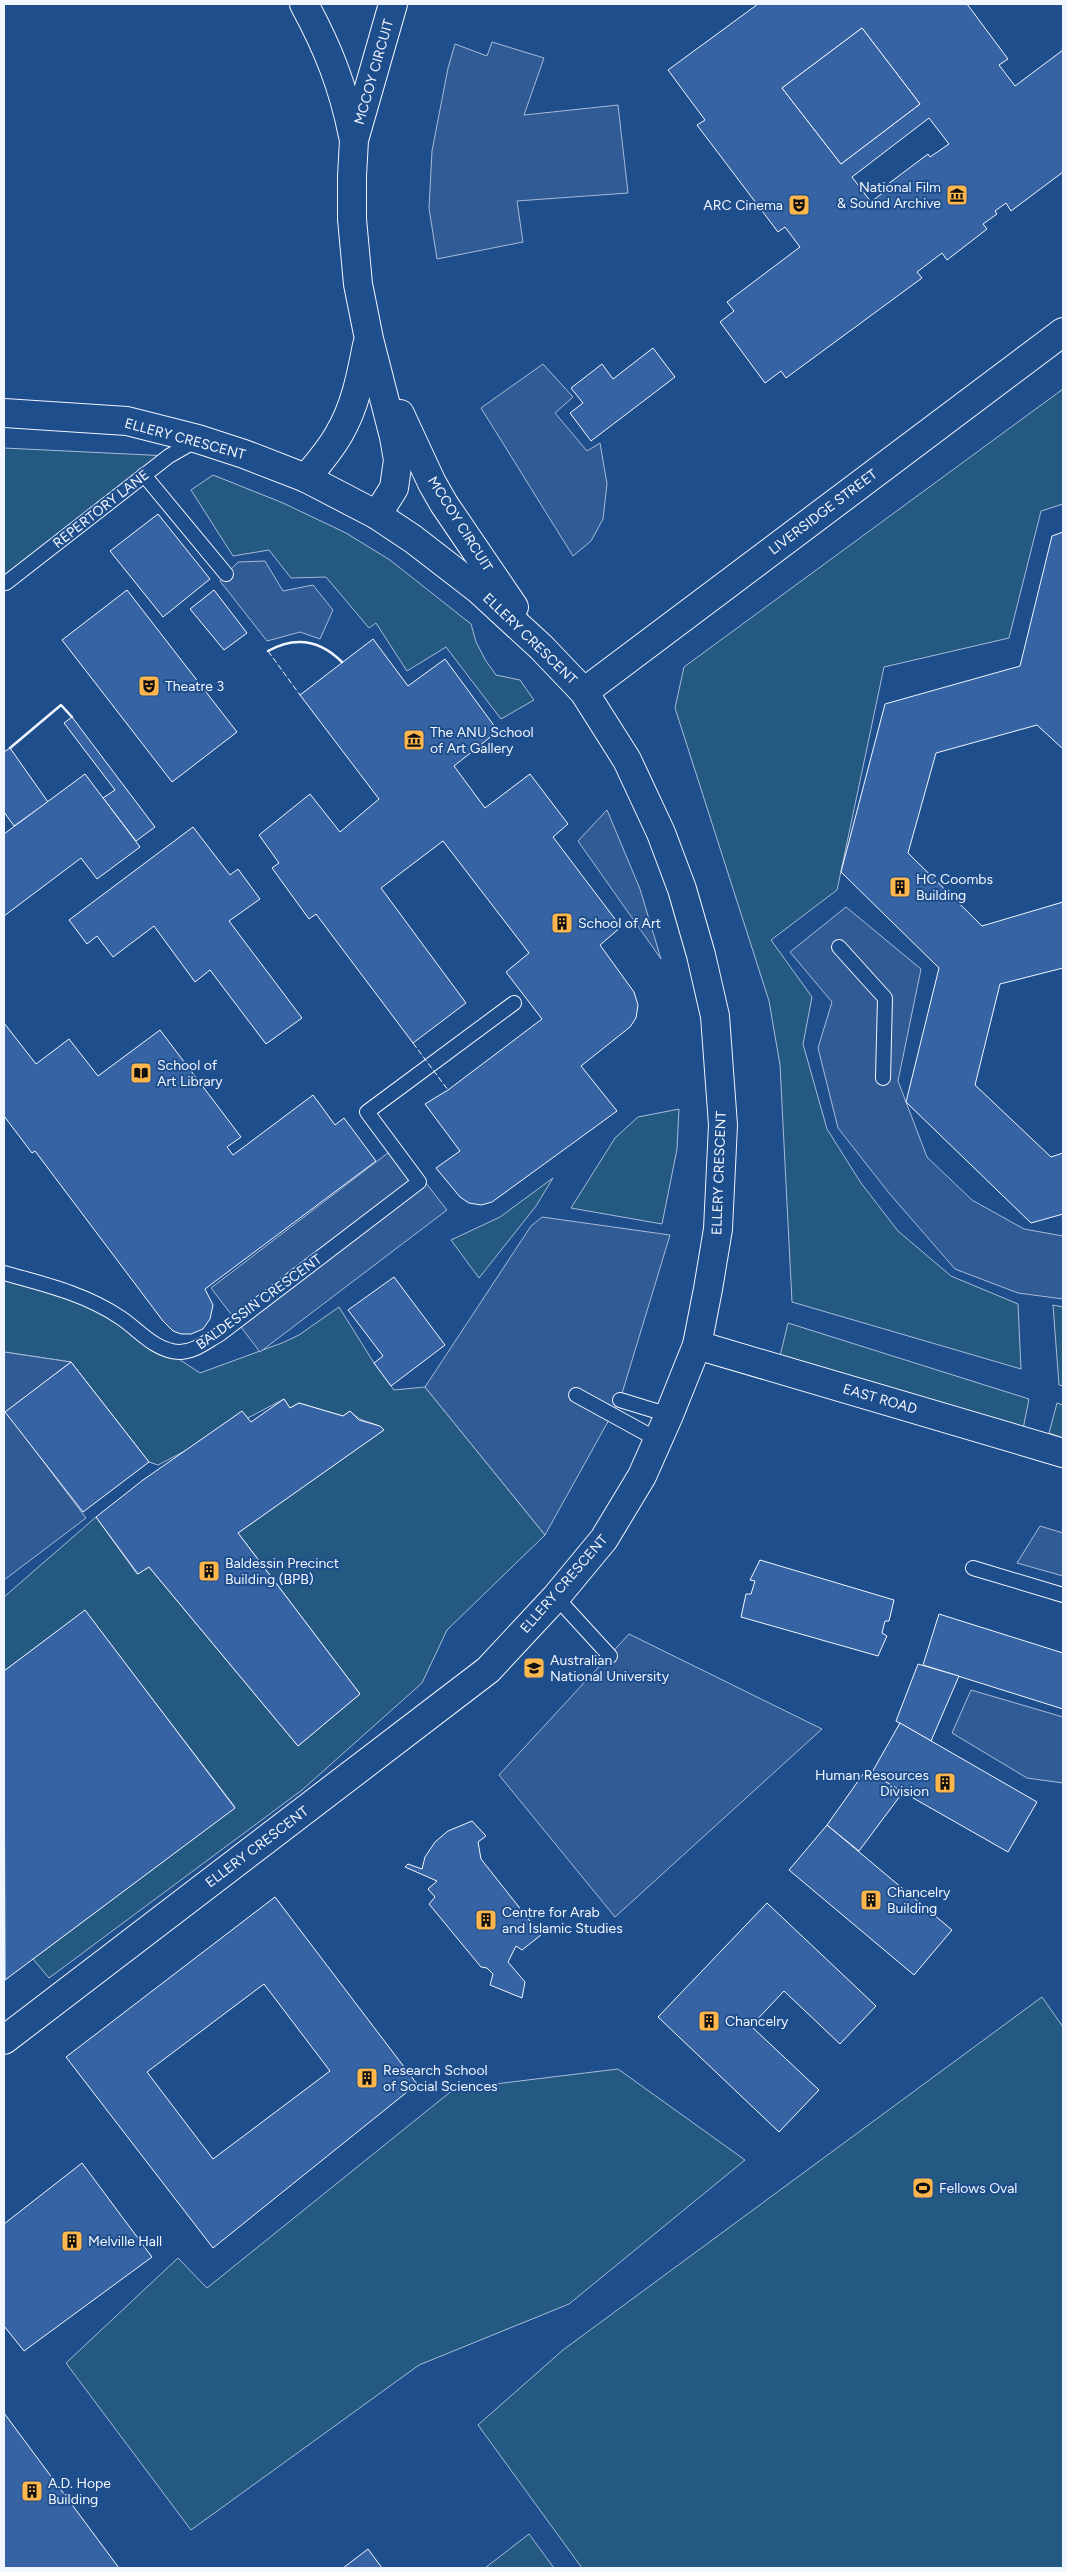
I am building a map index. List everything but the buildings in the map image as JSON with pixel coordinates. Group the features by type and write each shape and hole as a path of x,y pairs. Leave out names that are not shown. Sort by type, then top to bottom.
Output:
{"street":[{"name":"MCCOY CIRCUIT","path":"304,4 326,44 337,73 354,140"},
{"name":"MCCOY CIRCUIT","path":"377,515 394,488 398,460 394,437 368,339 358,284 352,219 354,140 394,4"},
{"name":"LIVERSIDGE STREET","path":"584,692 1063,332"},
{"name":"MCCOY CIRCUIT","path":"306,478 333,444 346,422 360,380 368,339"},
{"name":"MCCOY CIRCUIT","path":"368,339 432,483 541,647"},
{"name":"ELLERY CRESCENT","path":"4,413 127,421 198,439 244,454 306,478 377,515 421,545 479,590 541,647 584,692 627,760 662,834 696,937 715,1016 723,1125 718,1229 697,1345 670,1415 642,1476 604,1539 556,1597 488,1670 4,2040"},
{"name":"EAST ROAD","path":"697,1345 1063,1453"}],"lane":[{"name":"REPERTORY LANE","path":"6,583 168,456 198,439"},
{"path":"144,475 226,574"},
{"path":"839,947 885,998 883,1078"},
{"name":"BALDESSIN CRESCENT","path":"4,1273 88,1299 121,1318 154,1344 177,1352 192,1351 220,1334 419,1182 368,1112 514,1003"},
{"path":"576,1396 658,1440"},
{"path":"620,1400 670,1415"},
{"path":"973,1568 1063,1595"},
{"path":"556,1597 610,1656"}],"shaded area":[{"path":"492,42 544,58 524,115 618,105 628,193 517,201 523,242 437,259 429,208 432,151 448,68 455,44 487,56"},
{"path":"543,364 573,397 555,413 587,451 600,443 607,484 603,519 591,541 573,556 481,408"},
{"path":"1063,389 1063,504 1041,511 1009,638 884,667 837,890 771,940 812,997 803,1044 827,1129 861,1183 898,1231 951,1276 1018,1304 1021,1369 792,1302 780,1065 769,1001 675,708 684,667"},
{"path":"4,448 169,456 4,581"},
{"path":"213,475 283,503 346,533 390,560 471,624 476,642 496,675 520,680 534,700 501,719 446,647 407,671 376,623 369,628 326,577 291,578 269,550 233,556 191,490"},
{"path":"265,561 283,591 313,585 333,610 320,639 300,632 267,641 220,581 238,562"},
{"path":"607,810 640,889 661,959 578,841"},
{"path":"846,907 921,969 898,1081 927,1157 972,1200 1024,1229 1063,1236 1063,1299 1018,1293 955,1269 889,1193 838,1128 818,1048 832,1002 790,952"},
{"path":"679,1109 677,1149 662,1224 571,1208 615,1138 638,1117"},
{"path":"397,1146 447,1210 260,1352 211,1288"},
{"path":"553,1178 536,1206 479,1278 451,1240 500,1217"},
{"path":"542,1217 670,1235 620,1400 545,1535 425,1387 531,1226"},
{"path":"4,1273 88,1299 200,1373 299,1335 339,1307 374,1363 394,1390 425,1387 545,1535 447,1630 422,1683 302,1790 49,1978 33,1959 235,1807 85,1611 4,1671 4,1597 96,1517 137,1574 149,1567 298,1746 360,1694 238,1533 383,1430 359,1418 350,1411 343,1416 299,1403 290,1408 284,1399 158,1465 149,1462 71,1362 4,1352"},
{"path":"1053,1305 1063,1307 1063,1386 1059,1385"},
{"path":"788,1323 1029,1399 1023,1429 780,1356"},
{"path":"4,1352 71,1362 6,1412 86,1518 4,1580"},
{"path":"1057,1403 1063,1405 1063,1438 1049,1433"},
{"path":"1040,1526 1063,1533 1063,1576 1017,1563"},
{"path":"629,1634 822,1729 615,1917 499,1775"},
{"path":"971,1690 1063,1717 1063,1783 1027,1778 952,1733"},
{"name":"Fellows Oval","path":"1042,1997 1063,2027 1063,2568 582,2568 478,2425 563,2350"},
{"path":"618,2069 745,2160 569,2304 419,2365 191,2530 66,2363 178,2258 207,2288 454,2089"},
{"path":"529,2534 554,2568 485,2568"}],"fence":[{"path":"268,651 300,695"},
{"path":"413,1043 448,1090"}],"wall":[{"path":"268,651 288,643 307,643 325,649 342,662"},
{"path":"10,748 61,705 72,717"}],"place":[{"name":"National Film & Sound Archive","path":"957,195"},
{"name":"ARC Cinema","path":"799,205"},
{"name":"Theatre 3","path":"149,686"},
{"name":"The ANU School of Art Gallery","path":"414,740"},
{"name":"HC Coombs Building","path":"900,887"},
{"name":"School of Art","path":"562,923"},
{"name":"School of Art Library","path":"141,1073"},
{"name":"Baldessin Precinct Building (BPB)","path":"209,1571"},
{"name":"Australian National University","path":"534,1668"},
{"name":"Human Resources Division","path":"945,1783"},
{"name":"Chancelry Building","path":"871,1900"},
{"name":"Centre for Arab and Islamic Studies","path":"486,1920"},
{"name":"Chancelry","path":"709,2021"},
{"name":"Research School of Social Sciences","path":"367,2078"},
{"name":"Fellows Oval","path":"923,2188"},
{"name":"Melville Hall","path":"72,2241"},
{"name":"A.D. Hope Building","path":"32,2491"}]}
